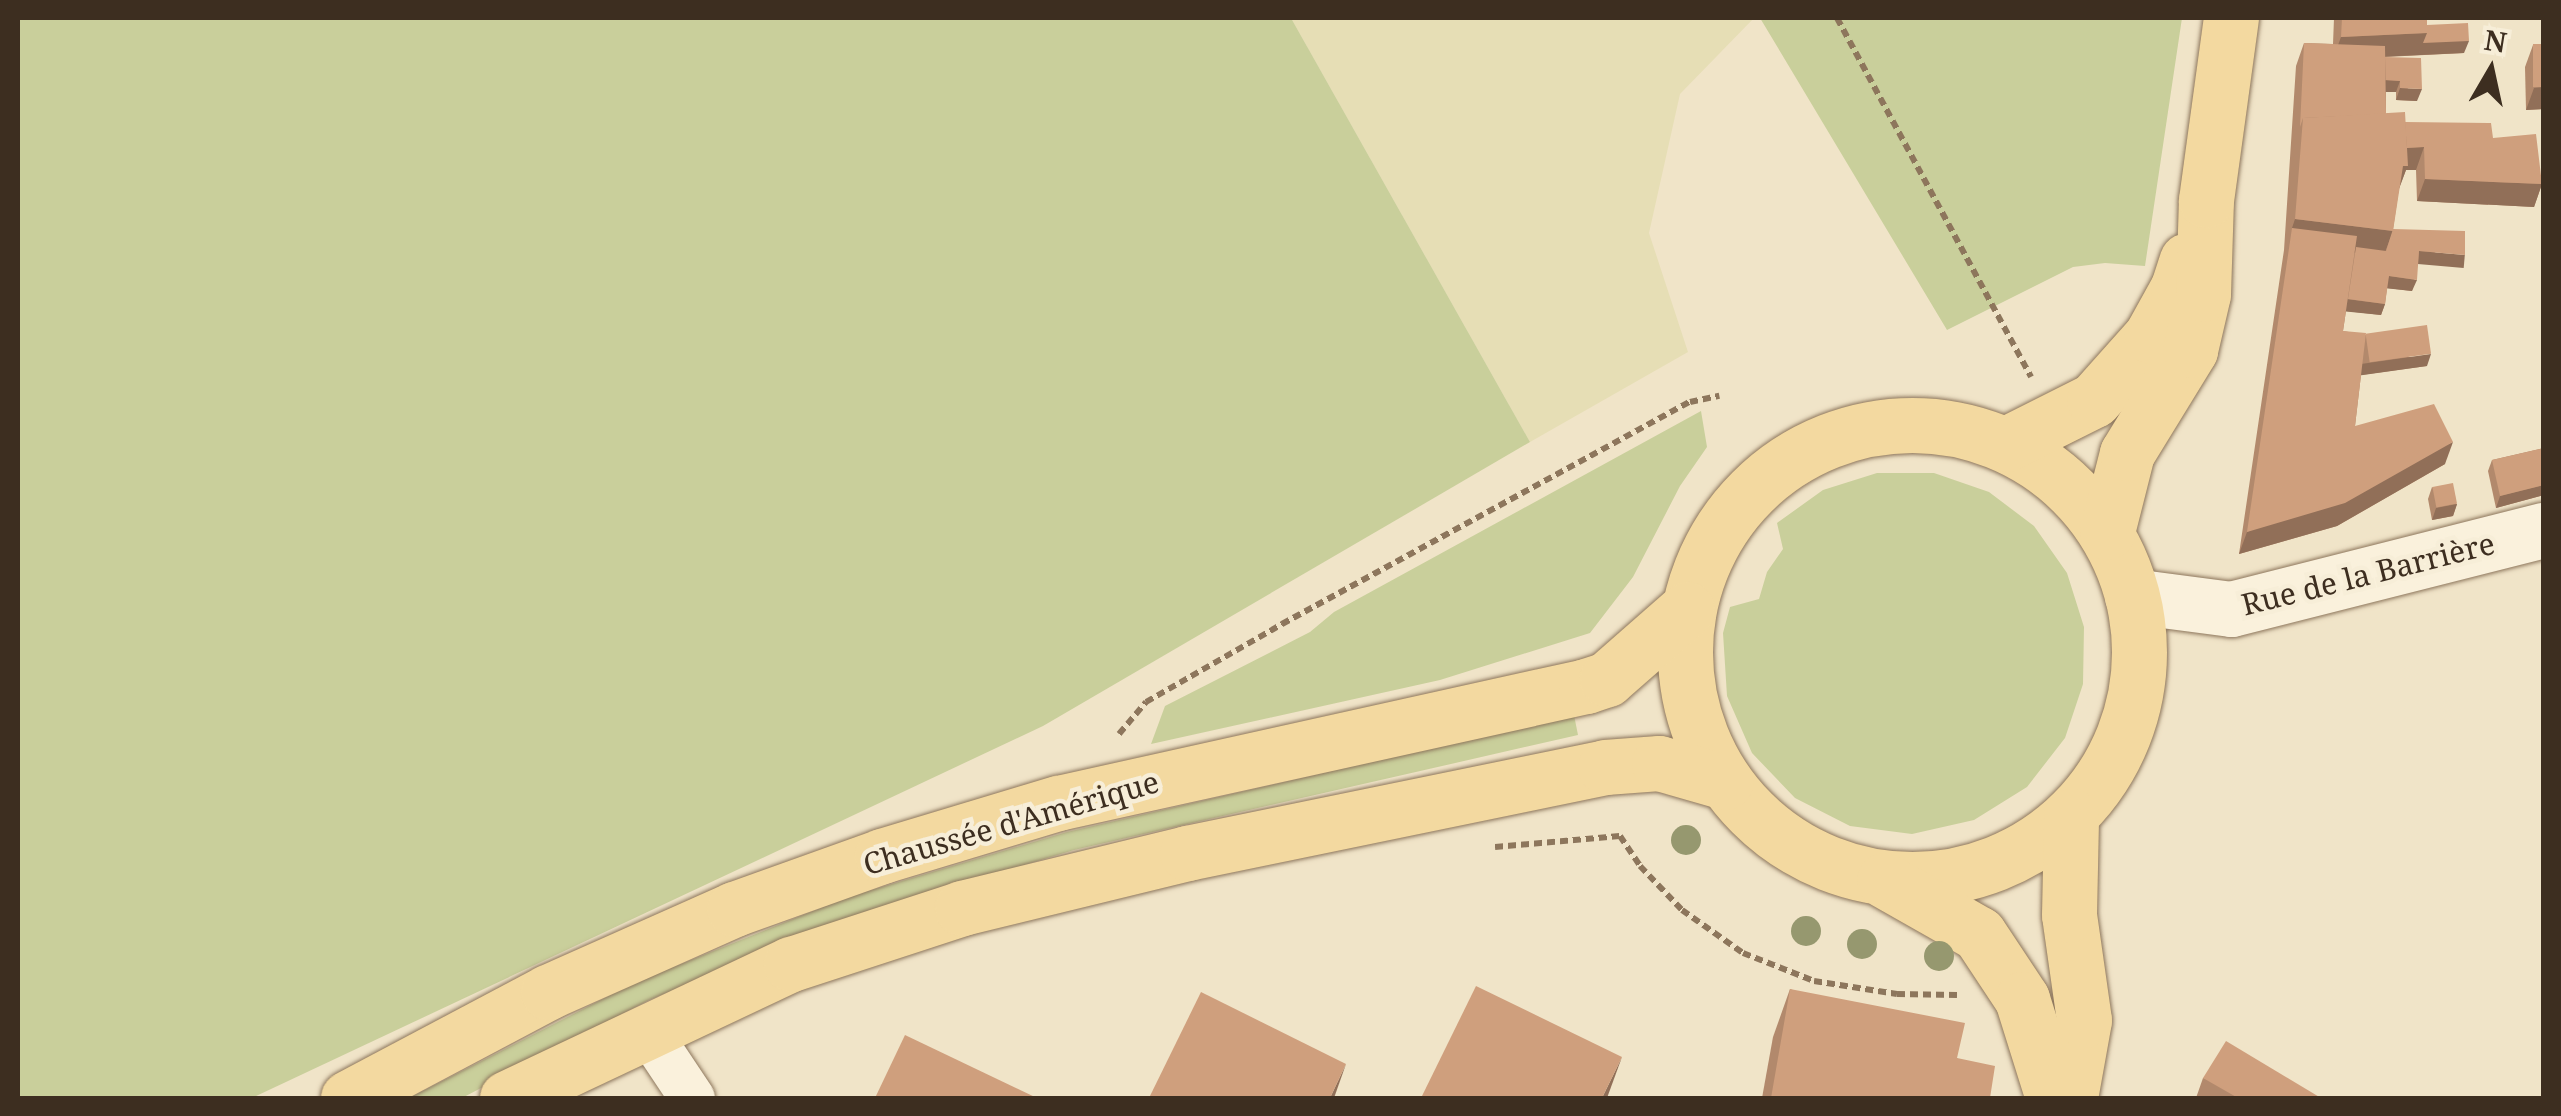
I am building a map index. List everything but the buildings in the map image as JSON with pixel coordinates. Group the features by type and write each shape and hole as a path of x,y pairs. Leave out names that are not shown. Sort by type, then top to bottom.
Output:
{"main road":[{"path":"2107,532 2128,453 2190,350 2203,294 2206,200 2231,18"},
{"path":"2006,444 2094,400 2151,336 2178,288 2206,200"},
{"path":"1901,424 1946,426 2006,444 2063,480 2107,532 2125,566 2138,620 2138,693 2112,764 2071,816 2026,850 1974,872 1928,880 1881,878 1826,864 1776,836 1725,782 1704,748 1691,710 1683,659 1688,608 1701,564 1723,522 1756,484 1796,454 1857,430 1901,424"},
{"name":"Chaussée d'Amérique","path":"348,1098 548,992 734,910 882,856 1058,803 1586,686 1607,678 1688,608"},
{"path":"507,1098 646,1029 791,964 962,908 1187,853 1604,767 1658,764 1725,782"},
{"path":"2070,1098 2084,1020 2069,915 2071,816"},
{"path":"1881,878 1980,934 2022,999 2053,1098"}],"street":[{"name":"Rue de la Barrière","path":"2132,596 2231,609 2544,530"},
{"path":"646,1029 692,1098"}],"path":[{"path":"1837,18 2038,390"},
{"path":"1114,739 1146,702 1282,624 1690,402 1720,396"},
{"path":"1493,847 1620,836 1640,866 1682,910 1744,953 1814,980 1897,994 1967,996"}],"shaded area":[{"path":"1291,18 1754,18 1680,94 1649,233 1688,352 1530,442"}],"green space":[{"path":"18,18 1291,18 1530,442 1043,726 252,1098 18,1098"},
{"path":"1760,18 2182,18 2145,266 2105,263 2073,267 1947,330"},
{"path":"1701,411 1707,447 1680,486 1633,577 1590,633 1440,680 1151,744 1165,706 1310,632 1334,612"},
{"path":"1877,473 1934,473 1989,492 2034,526 2067,573 2084,627 2083,684 2065,738 2027,787 1974,820 1912,834 1850,826 1795,798 1752,753 1727,696 1723,633 1730,607 1759,599 1767,572 1783,549 1777,523 1823,490"},
{"path":"1574,715 1578,735 1074,850 858,915 649,1000 462,1098 409,1098 636,982 848,897 1067,832"}]}
